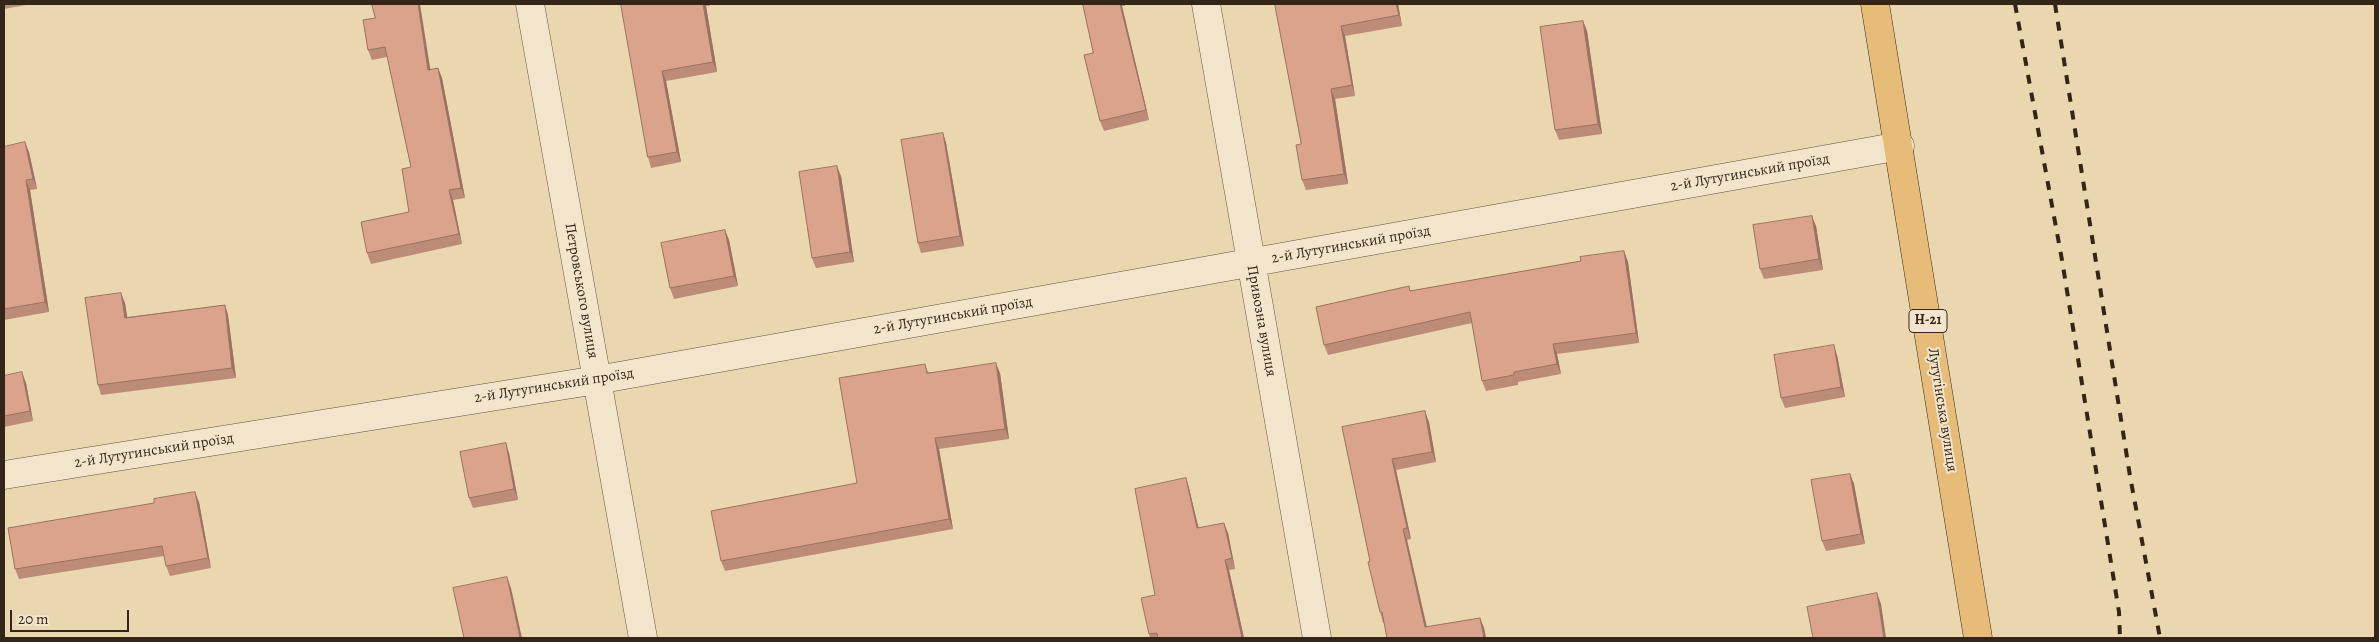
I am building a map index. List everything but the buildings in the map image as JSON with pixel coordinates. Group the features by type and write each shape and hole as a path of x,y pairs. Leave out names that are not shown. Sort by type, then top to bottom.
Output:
{"main road":[{"name":"Лутугінська вулиця","path":"1875,4 1900,146 1978,638"}],"street":[{"name":"Петровського вулиця","path":"530,4 643,638"},
{"name":"Привозна вулиця","path":"1206,4 1317,638"},
{"name":"2-й Лутугинський проїзд","path":"4,475 597,380 1900,146"}],"railway":[{"path":"2015,4 2062,260 2119,612 2120,638"},
{"path":"2055,4 2130,476 2160,638"}]}
